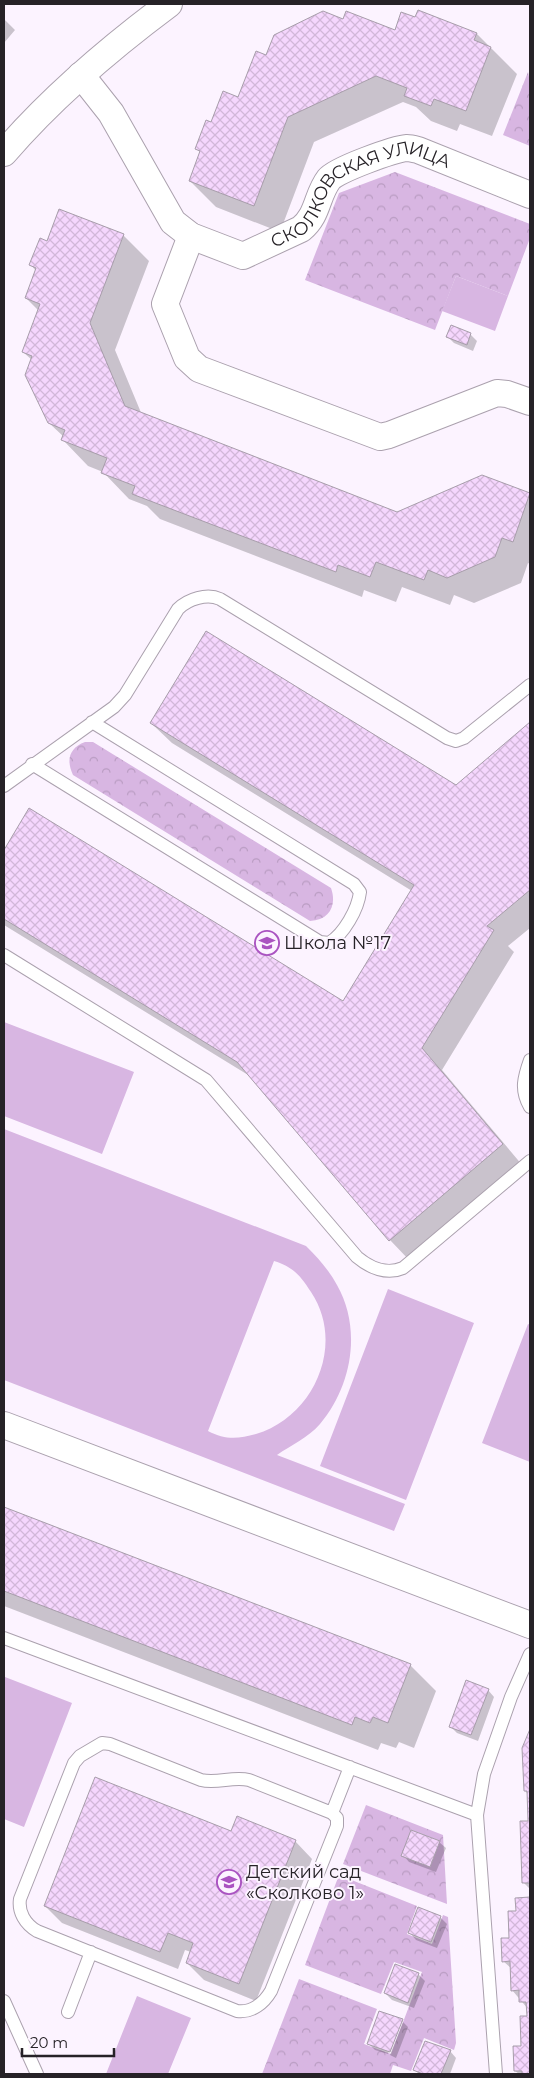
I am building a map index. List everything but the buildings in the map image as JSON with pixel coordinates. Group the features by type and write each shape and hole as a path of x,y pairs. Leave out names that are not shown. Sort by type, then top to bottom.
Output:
{"street":[{"path":"4,153 32,120 81,76 169,4"},
{"name":"СКОЛКОВСКАЯ УЛИЦА","path":"81,76 111,113 173,222 191,236 243,256 301,229 309,222 325,185 336,173 408,148 453,163 530,195"},
{"path":"191,236 165,304 187,358 199,369 380,437 489,395 507,394 530,402"},
{"path":"4,1425 530,1625"}],"lane":[{"path":"4,786 32,764 114,707 125,695 182,606 199,598 213,596 447,738 456,741 464,738 530,685"},
{"path":"32,764 320,942 329,943 337,939 359,902 360,892 354,884 92,722"},
{"path":"4,955 206,1080 357,1256 371,1266 385,1272 395,1272 404,1268 530,1161"},
{"path":"530,1060 524,1076 523,1087 530,1106"},
{"path":"4,1638 477,1815"},
{"path":"496,2074 477,1815 484,1774 511,1697 530,1654"},
{"path":"110,1744 201,1780 212,1782 241,1778 249,1780 332,1813 337,1818 336,1826 271,1991 264,2001 252,2009 245,2012 237,2011 91,1952 31,1927 22,1915 19,1906 20,1899 74,1764 80,1756 97,1745 110,1744"},
{"path":"332,1813 350,1767"},
{"path":"68,2012 91,1952"},
{"path":"4,2001 37,2074"}],"green space":[{"path":"528,72 530,82 530,146 503,135"},
{"path":"395,172 530,224 530,238 508,296 456,276 435,330 305,280 339,193"},
{"path":"456,276 508,296 495,331 442,311"},
{"path":"85,742 93,742 331,888 333,900 327,915 310,921 73,775 70,755 75,748"},
{"path":"4,1022 134,1072 102,1154 4,1116"},
{"path":"4,1129 306,1246 330,1274 345,1302 351,1338 350,1357 340,1392 320,1424 305,1437 277,1455 405,1504 394,1531 4,1380","holes":["274,1261 296,1272 311,1292 321,1312 325,1334 324,1355 318,1376 308,1395 294,1412 276,1425 256,1434 243,1437 232,1438 214,1434 208,1431"]},
{"path":"388,1289 474,1323 406,1500 320,1466"},
{"path":"528,1324 530,1325 530,1462 482,1443"},
{"path":"5,1677 72,1703 24,1827 4,1819"},
{"path":"366,1805 443,1835 447,1904 343,1864","holes":["411,1830 440,1841 430,1867"]},
{"path":"339,1875 417,1906 407,1934 432,1944 443,1915 448,1917 456,2043 454,2050 424,2038 411,2071 393,2065 390,2074 262,2074 299,1979 377,2009 364,2044 391,2054 422,1972 394,1962 381,1994 305,1965"},
{"path":"137,1996 191,2018 168,2074 106,2074"}],"place":[{"name":"Школа №17","path":"267,943"},
{"name":"Детский сад «Сколково 1»","path":"229,1882"}]}
